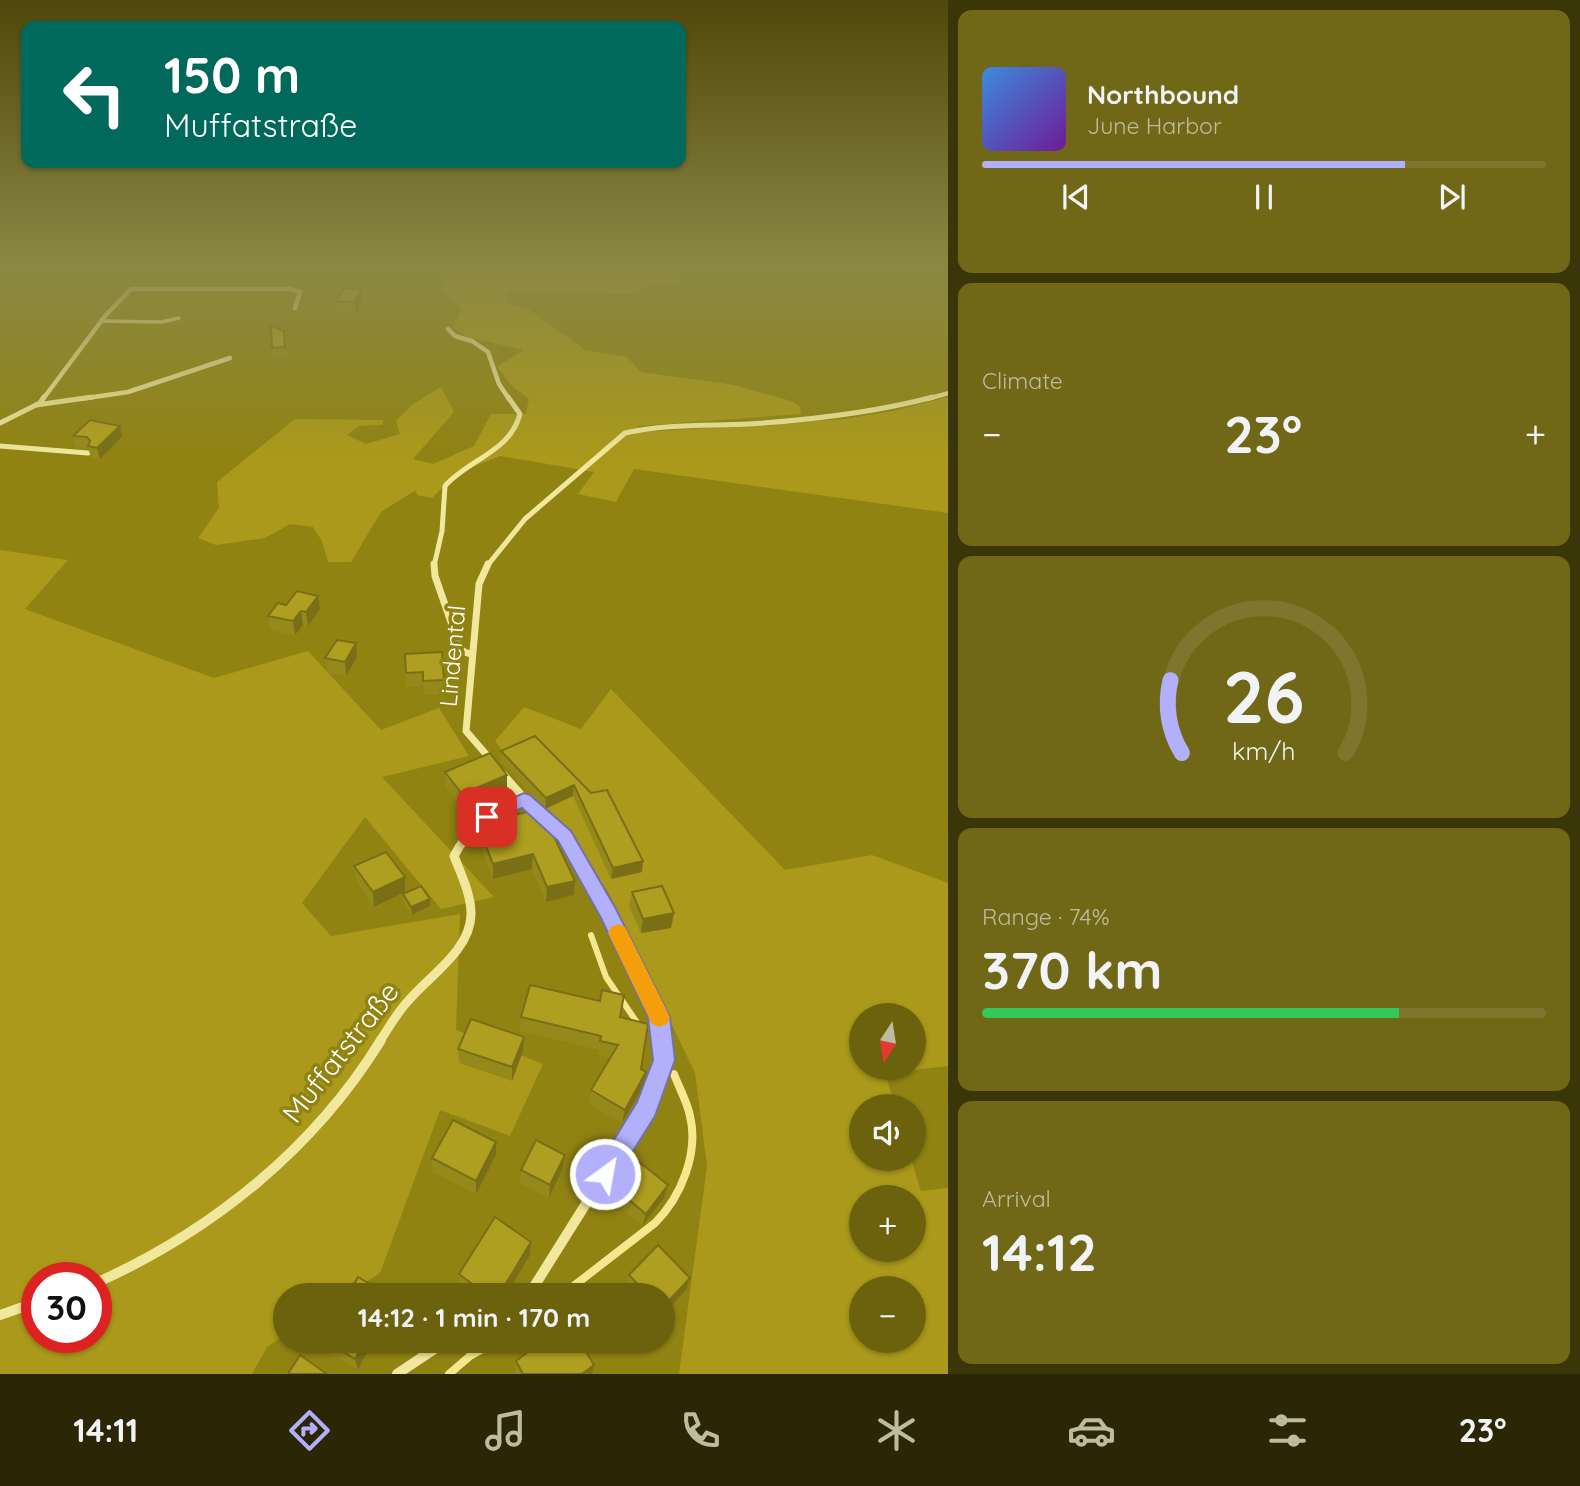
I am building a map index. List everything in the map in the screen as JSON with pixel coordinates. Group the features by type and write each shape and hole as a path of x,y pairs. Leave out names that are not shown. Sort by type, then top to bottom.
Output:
{"street":[{"path":"36,405 61,377 95,329"},
{"path":"448,329 455,336 472,341 488,352 499,384 520,414 519,421 504,443 462,469 445,486 442,531 434,561 435,576 459,645 464,652 471,654"},
{"path":"0,423 36,405 128,392 230,358"},
{"name":"Lindental","path":"536,1283 646,1108 664,1060 659,1017 609,914 565,836 524,800 467,730 471,654 479,584 490,561 525,519 625,433 646,428 842,416 890,409 948,393"},
{"path":"0,446 88,453"},
{"name":"Muffatstraße","path":"112,1276 156,1257 248,1191 310,1135 359,1074 405,1004 459,948 471,919 465,883 454,856 462,838 487,817 524,800"},
{"path":"0,1315 21,1308"},
{"path":"397,1374 428,1353"}],"shaded area":[{"path":"455,329 556,329 585,350 627,357 641,372 734,385 791,401 800,407 801,414 638,426 643,432 844,419 893,411 948,397 948,513 634,469 616,502 578,494 594,472 500,456 457,473 432,498 417,495 416,490 381,512 351,562 328,562 322,541 313,527 290,524 265,538 216,545 198,538 219,508 217,482 295,419 383,420 383,425 359,426 347,435 366,444 400,434 396,421 413,404 441,387 454,412 413,459 433,464 474,446 491,414 526,414 529,399 512,386 497,367 524,350 468,337"},
{"path":"0,550 68,560 25,609 214,678 308,651 381,730 439,708 469,756 382,777 494,897 441,909 365,817 302,903 331,936 460,914 456,1030 543,1064 510,1136 440,1110 380,1273 365,1283 273,1283 273,1343 267,1347 252,1374 0,1374"},
{"path":"611,689 785,870 872,855 948,883 948,1066 926,1068 926,1003 849,1003 849,1080 887,1080 891,1094 849,1094 849,1171 915,1171 919,1185 849,1185 849,1262 926,1262 926,1190 948,1188 948,1374 679,1374 707,1166 695,1073 609,893 495,741 524,707 581,729"}],"building":[{"path":"271,329 284,331 285,347 272,348"},
{"path":"90,420 120,426 97,448 88,446 90,441 87,437 73,436"},
{"path":"297,591 318,596 306,612 301,611 293,621 268,616 278,603 286,605"},
{"path":"337,640 356,643 345,662 325,658"},
{"path":"442,652 444,680 423,681 423,672 406,673 405,654"},
{"path":"535,736 591,793 607,790 643,861 613,868 574,785 546,798 501,751"},
{"path":"490,753 507,775 462,794 445,772"},
{"path":"541,809 575,881 547,887 533,854 493,864 483,838 516,830 510,816"},
{"path":"386,852 405,877 373,892 354,866"},
{"path":"421,886 430,899 411,907 403,894"},
{"path":"662,886 674,913 643,919 632,892"},
{"path":"530,985 600,1001 602,990 624,995 620,1017 648,1024 641,1069 646,1072 625,1110 591,1090 618,1045 600,1041 601,1036 521,1017"},
{"path":"471,1019 524,1037 512,1067 458,1049"},
{"path":"453,1120 496,1142 476,1181 432,1158"},
{"path":"536,1140 565,1155 550,1185 521,1170"},
{"path":"638,1161 668,1185 646,1214 616,1189"},
{"path":"495,1217 531,1242 506,1283 471,1283 459,1274"},
{"path":"658,1245 690,1278 675,1294 675,1283 637,1283 629,1275"},
{"path":"358,1277 368,1283 355,1283"},
{"path":"346,1353 358,1353 355,1359"},
{"path":"527,1353 587,1353 594,1365 582,1374 523,1374 516,1361"},
{"path":"300,1355 327,1374 288,1374"}],"waterway":[{"path":"591,935 606,977 638,1024"},
{"path":"578,1283 655,1223 673,1201 680,1187 690,1159 692,1130 687,1105 674,1074"},
{"path":"449,1374 475,1353"}],"slow traffic":[{"path":"618,933 659,1018"}],"route":[{"path":"487,817 524,800 565,836 609,914 659,1017 664,1060 646,1108 605,1174"}]}
